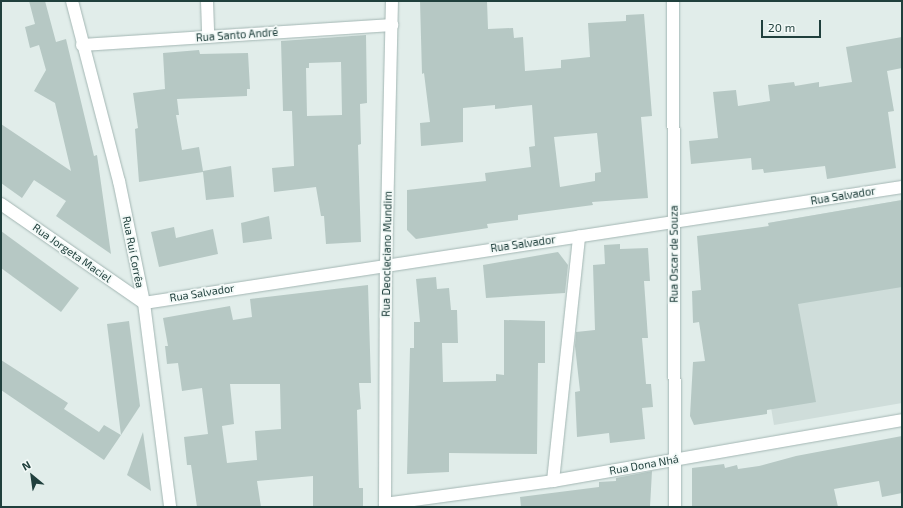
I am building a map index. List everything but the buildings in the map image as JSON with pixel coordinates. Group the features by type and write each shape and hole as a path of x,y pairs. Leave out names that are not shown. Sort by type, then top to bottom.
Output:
{"street":[{"name":"Rua Rui Corrêa","path":"72,1 82,45 119,181 144,303 170,507"},
{"path":"207,1 208,37"},
{"name":"Rua Deocleciano Mundim","path":"385,505 386,264 392,1"},
{"name":"Rua Oscar de Souza","path":"673,1 675,507"},
{"name":"Rua Santo André","path":"82,45 392,25"},
{"name":"Rua Salvador","path":"144,303 386,264 902,187"},
{"name":"Rua Jorgeta Maciel","path":"1,204 144,303"},
{"path":"553,481 578,236"},
{"name":"Rua Dona Nhá","path":"385,505 553,481 902,420"}],"shaded area":[{"path":"902,200 902,403 774,425 749,280 777,275 768,223"}]}
